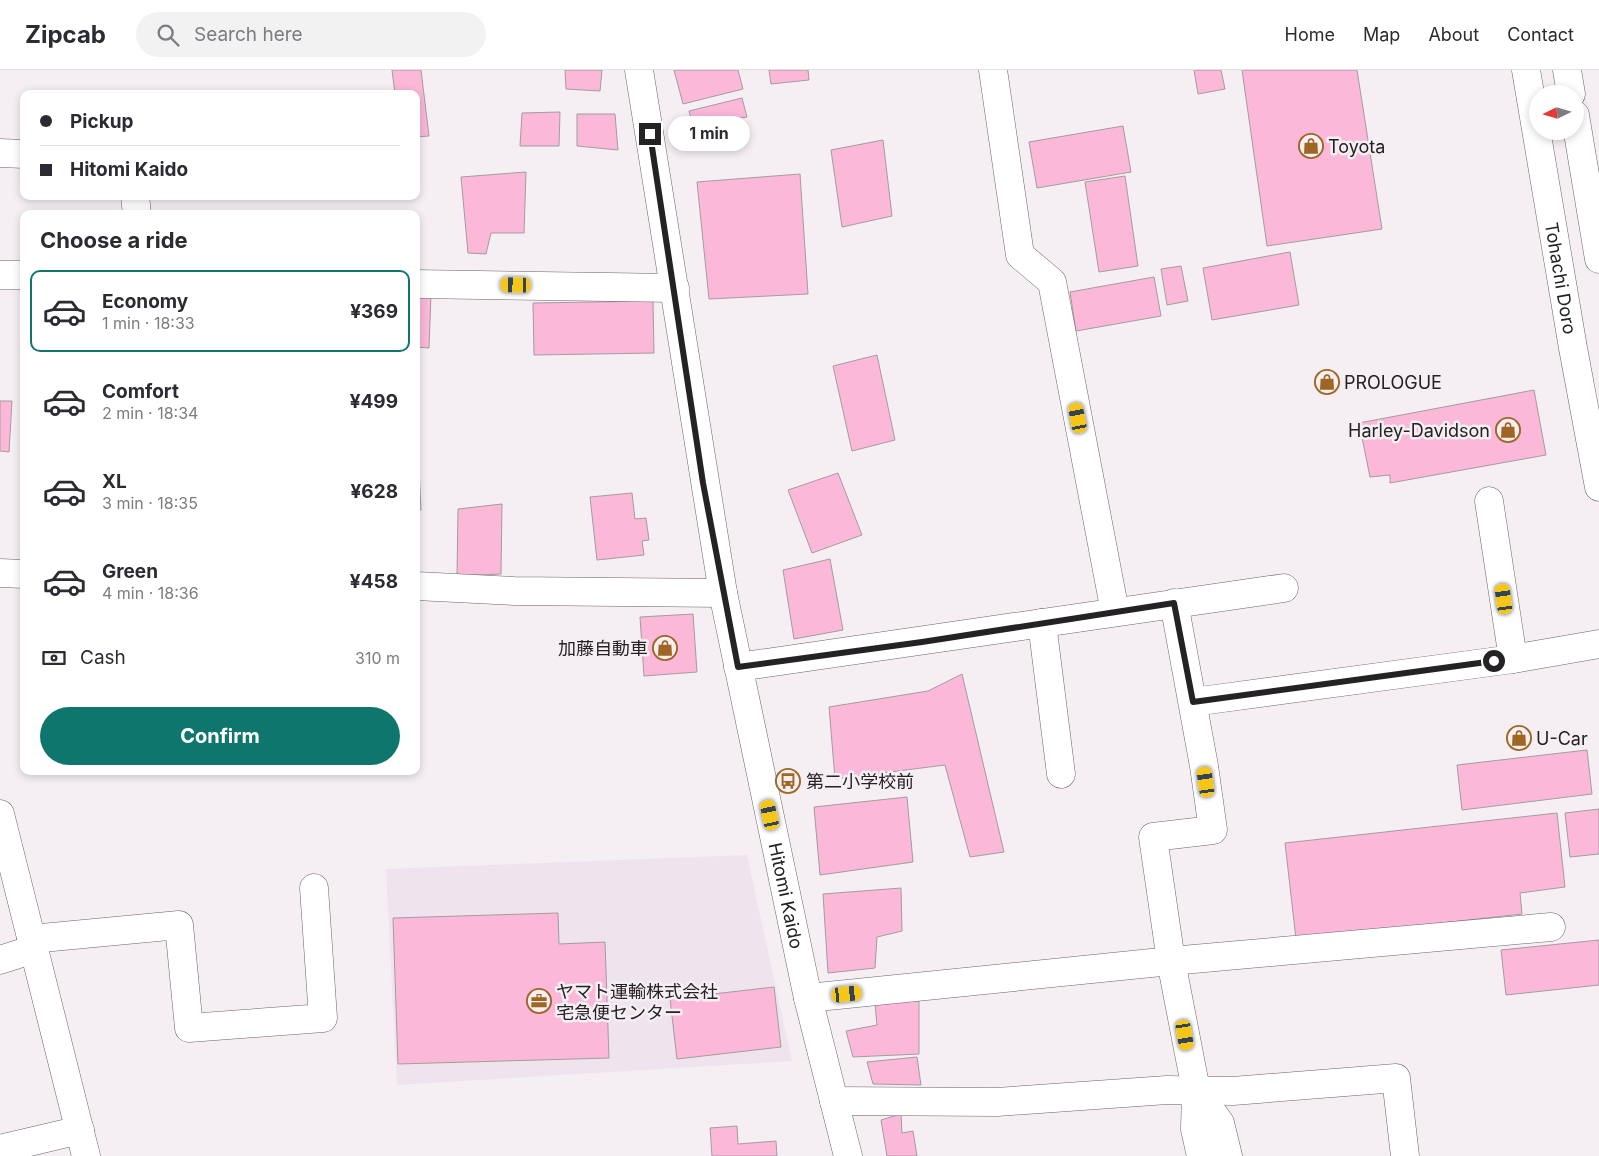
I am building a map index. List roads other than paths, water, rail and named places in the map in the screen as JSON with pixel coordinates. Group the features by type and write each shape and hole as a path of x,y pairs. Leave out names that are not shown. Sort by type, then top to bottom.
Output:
{"street":[{"name":"Hitomi Kaido","path":"639,70 675,288 703,483 723,593 808,998 848,1156"},
{"path":"993,70 1020,255 1052,282 1115,612"},
{"name":"Tohachi Doro","path":"1526,70 1573,348 1599,487"},
{"path":"1568,70 1570,85"},
{"path":"1579,140 1599,259"},
{"path":"0,153 20,154"},
{"path":"0,275 20,275"},
{"path":"420,284 675,288"},
{"path":"1490,501 1513,659"},
{"path":"0,573 20,574"},
{"path":"420,586 514,591 723,593"},
{"path":"738,667 1284,588"},
{"path":"1174,603 1193,702 1213,830 1153,837 1171,962 1196,1090 1195,1129 1201,1156"},
{"path":"1042,623 1061,774"},
{"path":"1193,702 1513,659 1599,644"},
{"path":"0,814 86,1156"},
{"path":"0,960 33,944 179,925 189,1028 323,1018 314,888"},
{"path":"808,998 1552,927"},
{"path":"834,1101 997,1102 1081,1094 1196,1090 1233,1091 1396,1078 1405,1156"},
{"path":"1196,1090 1220,1123 1228,1156"},
{"path":"0,1149 80,1130"}],"place":[{"name":"Toyota","path":"1311,146"},
{"name":"PROLOGUE","path":"1327,382"},
{"name":"Harley-Davidson","path":"1508,430"},
{"name":"加藤自動車","path":"665,648"},
{"name":"U-Car","path":"1519,738"},
{"name":"第二小学校前","path":"788,781"},
{"name":"ヤマト運輸株式会社 宅急便センター","path":"539,1001"}]}
